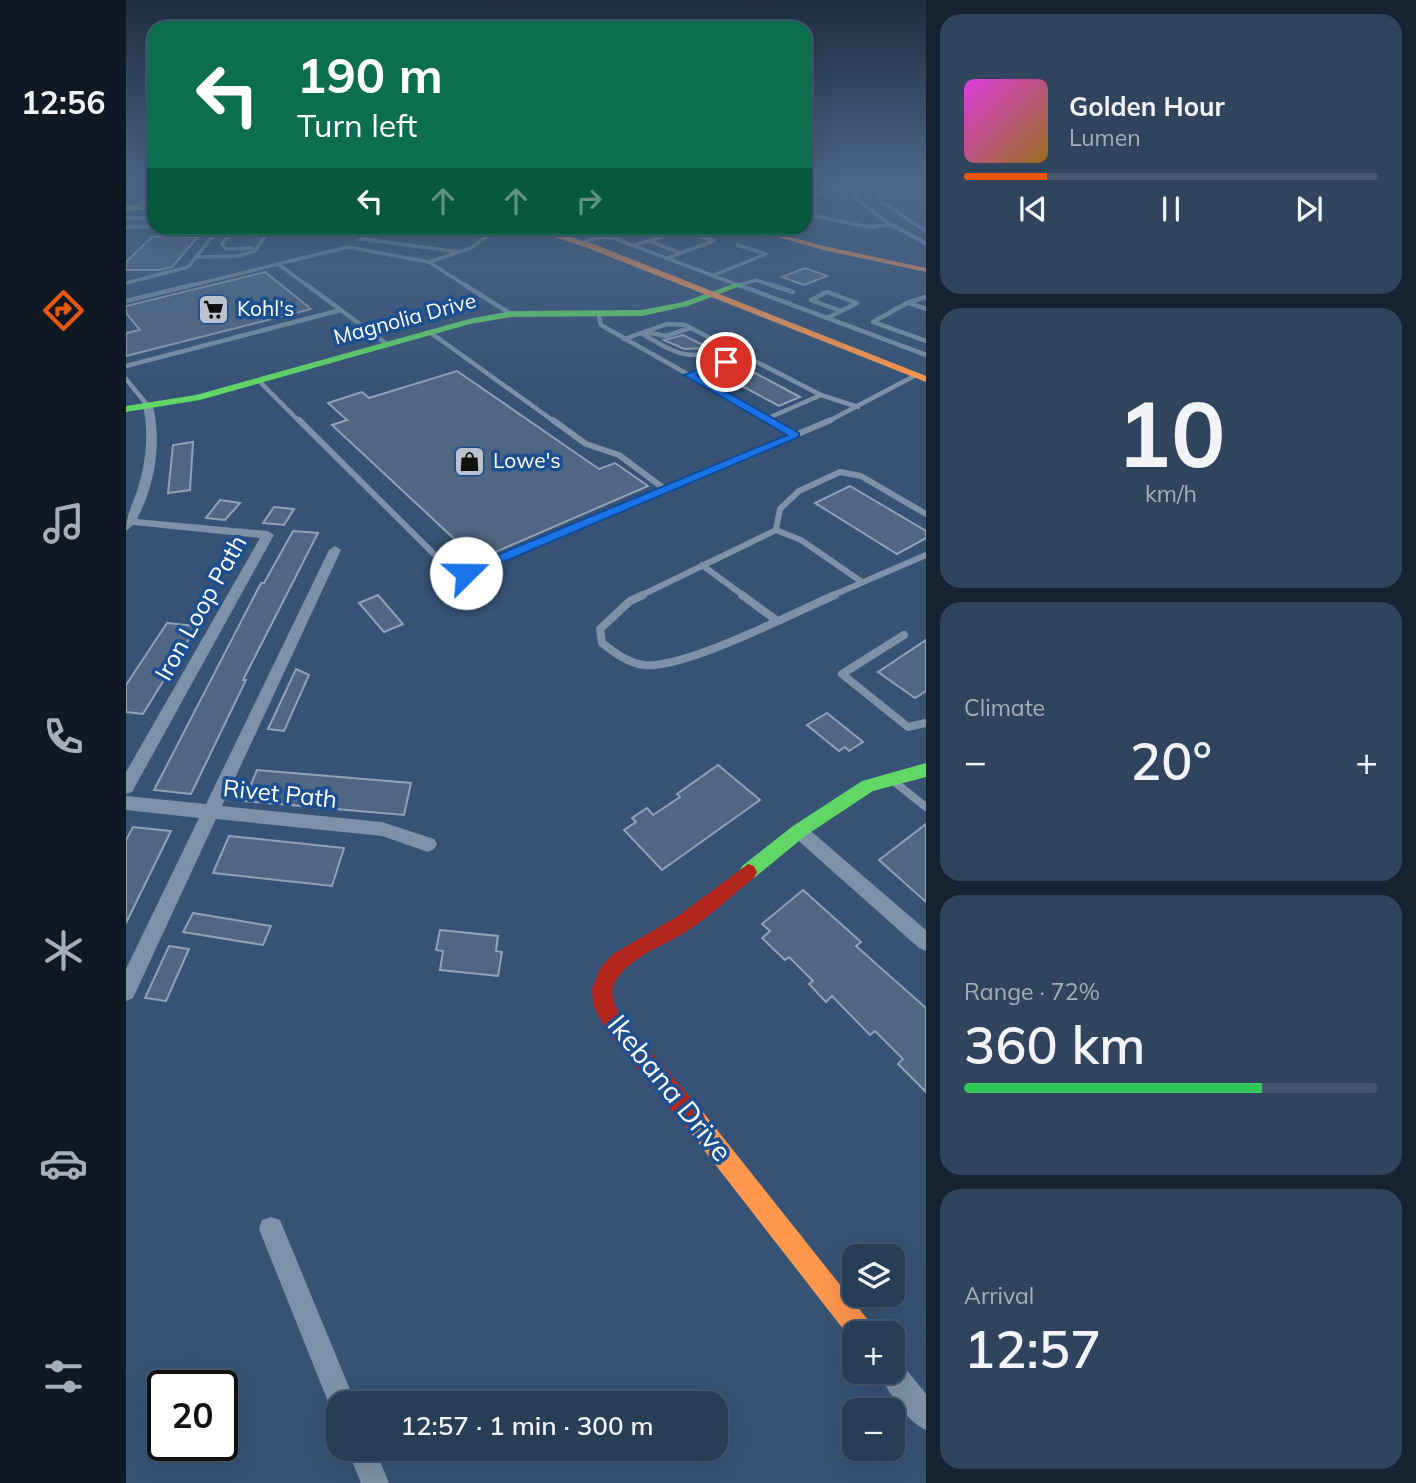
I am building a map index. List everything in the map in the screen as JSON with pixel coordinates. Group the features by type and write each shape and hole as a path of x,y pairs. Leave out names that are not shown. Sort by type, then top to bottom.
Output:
{"street":[{"path":"615,250 712,294 921,377"},
{"path":"836,250 926,270"},
{"path":"847,250 859,254"},
{"name":"Magnolia Drive","path":"126,409 197,398 468,322 511,314 642,313 685,304 739,285"},
{"path":"128,523 138,508 149,457 153,421 148,406"},
{"name":"Iron Loop Path","path":"126,786 268,535 128,523"},
{"path":"126,991 335,550"},
{"name":"Ikebana Drive","path":"853,1321 687,1109 614,1025 604,1007 601,988 608,972 621,959 683,923 799,831 868,786 926,770"},
{"name":"Rivet Path","path":"126,803 382,829 428,844"},
{"path":"799,831 926,942"},
{"path":"271,1229 338,1391"},
{"path":"901,1384 926,1416"},
{"path":"366,1461 375,1483"}],"lane":[{"path":"126,284 188,267 201,250"},
{"path":"195,257 238,256 252,250"},
{"path":"126,301 342,250"},
{"path":"364,250 429,262 511,314"},
{"path":"446,250 460,252"},
{"path":"429,262 465,250"},
{"path":"647,250 926,355"},
{"path":"673,250 680,253"},
{"path":"667,258 687,250"},
{"path":"714,275 766,254 754,250"},
{"path":"278,264 388,345"},
{"path":"739,285 756,280 793,292"},
{"path":"827,318 841,311 857,303 827,292 811,300 841,311"},
{"path":"926,297 873,322 926,341"},
{"path":"909,303 926,309"},
{"path":"126,366 341,310"},
{"path":"598,313 601,325 795,435"},
{"path":"624,339 677,323 821,396 858,407"},
{"path":"642,332 666,336 690,328"},
{"path":"642,332 686,358 701,358 728,348"},
{"path":"431,333 586,444 619,455 666,490"},
{"path":"689,375 744,356"},
{"path":"259,381 439,559 466,573 795,435 921,377"},
{"path":"126,379 148,406"},
{"path":"766,419 821,396"},
{"path":"776,530 780,509 799,491 840,472 861,476 926,514"},
{"path":"862,582 802,540 776,530 631,601 600,629 602,643 619,657 641,666 663,666 926,555"},
{"path":"702,565 776,620"},
{"path":"904,635 842,674 908,727 926,723"},
{"path":"889,779 926,807"}],"building":[{"path":"138,250 187,250 172,267 159,270 126,270 126,262"},
{"path":"805,268 827,276 804,285 782,277"},
{"path":"265,272 311,309 126,356 126,333 140,330 126,313 126,306"},
{"path":"683,335 709,348 684,349 664,340"},
{"path":"740,365 800,397 779,406 718,373"},
{"name":"Lowe's","path":"457,371 599,469 615,463 648,486 477,560 332,425 347,420 328,403 362,392 369,398"},
{"path":"193,442 190,490 168,493 173,445"},
{"path":"850,486 926,531 926,538 897,554 815,503"},
{"path":"220,500 240,503 225,520 206,518"},
{"path":"274,507 294,509 284,525 263,523"},
{"path":"293,531 318,533 243,680 246,680 191,794 154,790 261,583 264,583"},
{"path":"378,595 403,624 384,632 359,603"},
{"path":"167,623 197,626 143,714 126,712 126,685"},
{"path":"926,640 926,691 915,698 878,672"},
{"path":"296,669 309,675 284,731 268,729"},
{"path":"827,713 863,742 849,751 845,747 839,751 807,725"},
{"path":"718,765 760,800 662,870 624,830 636,822 632,818 647,808 653,815 680,797 677,794"},
{"path":"257,770 411,783 404,815 244,801"},
{"path":"926,824 926,902 879,860"},
{"path":"133,827 171,831 126,923 126,840"},
{"path":"229,836 344,848 332,886 213,873"},
{"path":"803,890 861,942 856,946 926,1008 926,1092 898,1064 903,1059 875,1031 870,1035 832,996 826,1002 809,984 813,981 789,957 785,960 762,938 770,931 762,924"},
{"path":"193,913 271,926 263,945 183,932"},
{"path":"440,930 498,936 496,951 502,952 498,976 440,970 443,951 436,950"},
{"path":"169,946 189,949 166,1001 145,998"}],"traffic: fast":[{"path":"126,409 197,398 469,322 511,314 642,313 685,304 739,285"},
{"path":"748,872 799,831 868,786 926,770"}],"traffic: slow":[{"path":"601,250 926,379"},
{"path":"833,250 926,270"},
{"path":"694,1119 853,1321"}],"traffic: jam":[{"path":"694,1119 614,1025 603,1005 602,988 608,973 620,961 685,922 748,872"}],"place":[{"name":"Kohl's","path":"214,309"},
{"name":"Lowe's","path":"470,461"}],"route":[{"path":"466,573 795,435 689,375 726,362"}]}
